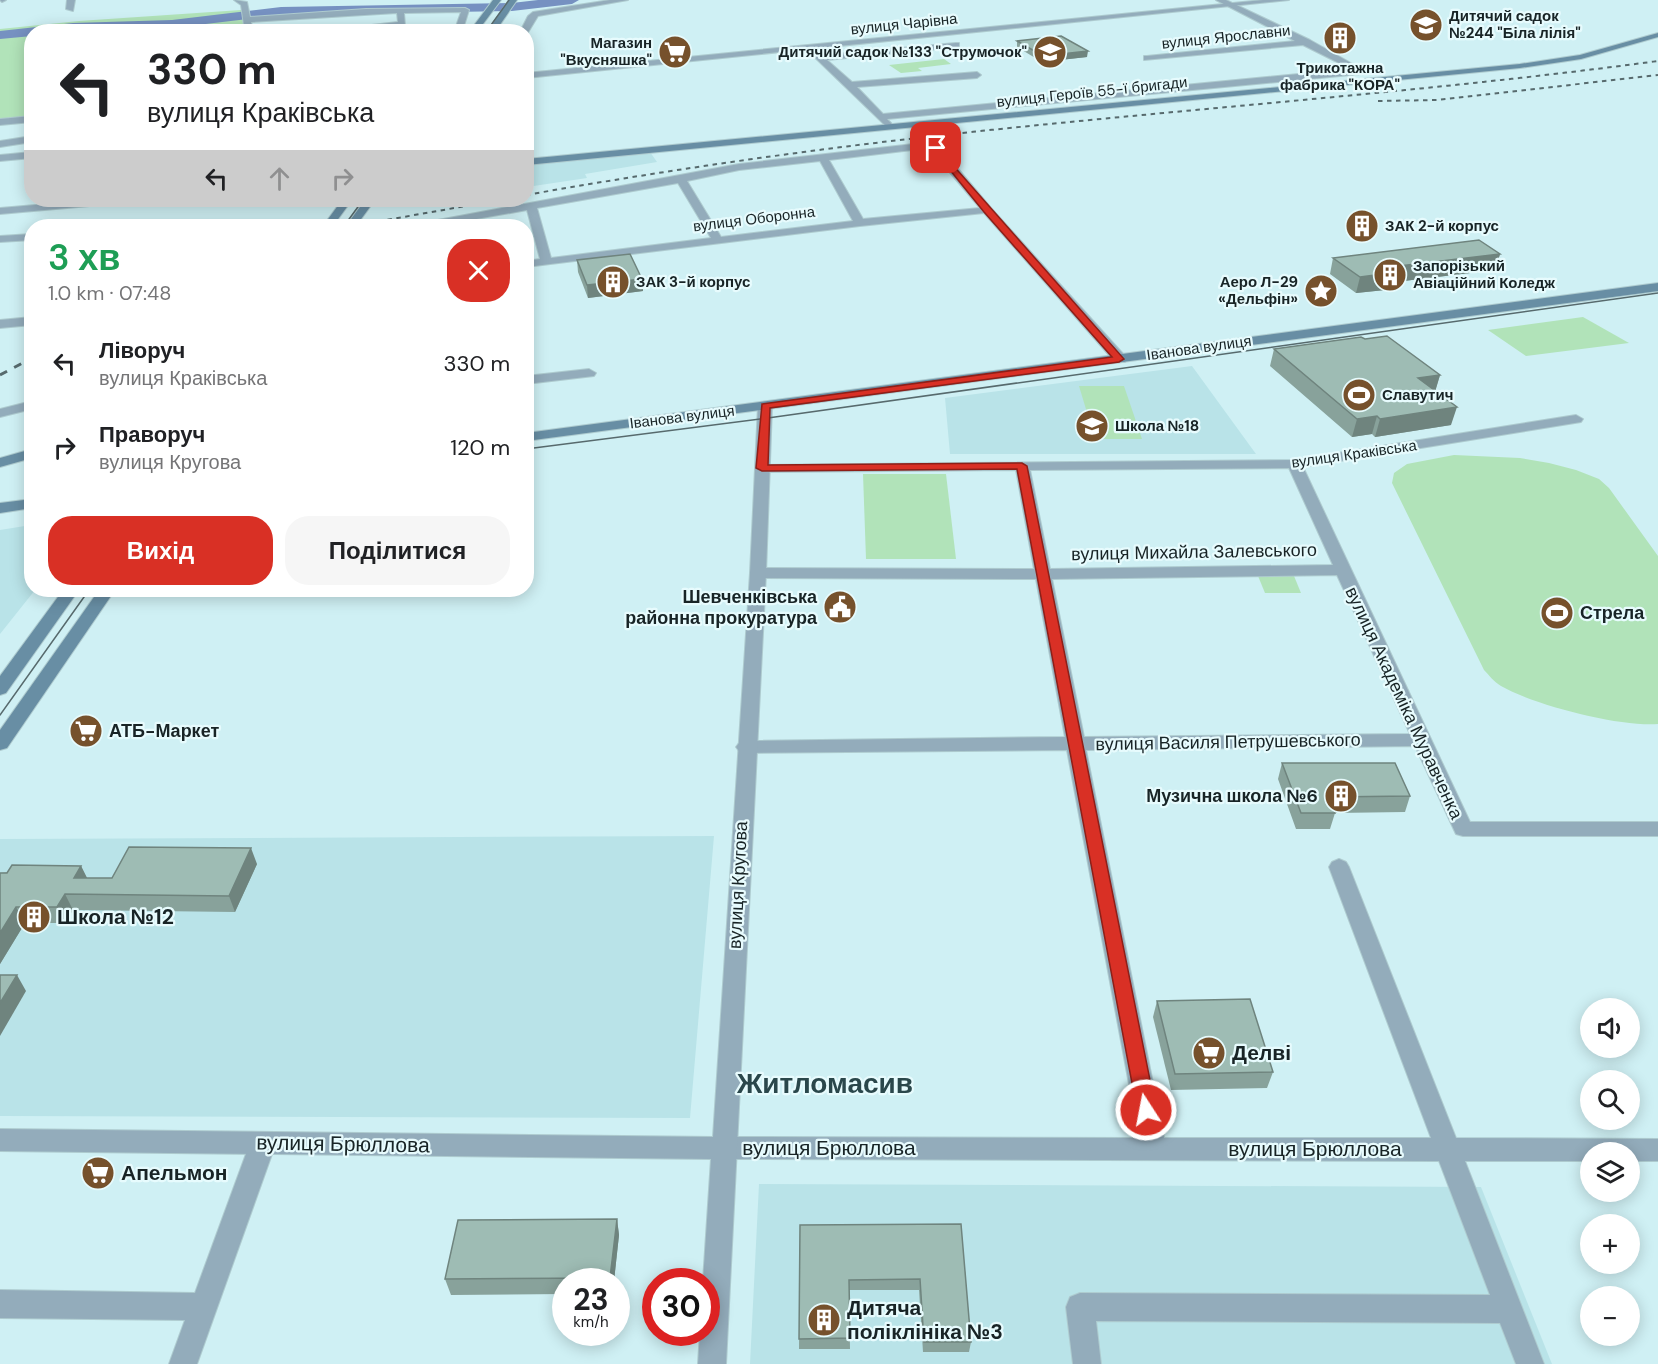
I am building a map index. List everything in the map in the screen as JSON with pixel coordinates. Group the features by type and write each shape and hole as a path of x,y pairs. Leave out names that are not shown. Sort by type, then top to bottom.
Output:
{"main road":[{"path":"479,24 497,0"},
{"path":"497,24 509,6"},
{"name":"вулиця Героїв 55-ї бригади","path":"534,161 1554,62 1606,51 1658,34"},
{"name":"Іванова вулиця","path":"534,436 765,406 1658,281"},
{"name":"Іванова вулиця","path":"534,430 1658,287"},
{"path":"0,463 24,456"},
{"path":"0,508 24,505"},
{"path":"0,689 66,597"},
{"path":"0,744 102,597"}],"street":[{"path":"70,9 71,0"},
{"path":"528,24 532,16 536,14 624,0"},
{"path":"1220,0 1307,42 1375,80"},
{"name":"вулиця Чарівна","path":"534,75 1285,0"},
{"path":"241,2 247,24"},
{"path":"246,20 400,10 465,10 461,24"},
{"path":"400,10 402,24"},
{"name":"вулиця Ярославни","path":"1147,58 1307,42"},
{"path":"821,58 956,45"},
{"path":"809,48 850,85 890,127"},
{"path":"880,117 1361,72"},
{"path":"850,85 976,75"},
{"path":"0,122 24,120"},
{"path":"0,144 24,140"},
{"path":"534,205 739,167 922,145 936,148 987,210 1117,356"},
{"path":"0,158 24,156"},
{"path":"823,158 860,223"},
{"path":"681,179 717,240"},
{"path":"0,211 27,207"},
{"path":"460,219 526,207"},
{"path":"531,207 546,261"},
{"name":"вулиця Оборонна","path":"534,263 987,210"},
{"path":"0,239 24,238"},
{"path":"0,324 24,322"},
{"path":"534,379 589,373"},
{"name":"вулиця Кругова","path":"712,1364 746,747 758,573 765,406"},
{"path":"0,413 24,407"},
{"name":"вулиця Краківська","path":"762,468 1294,464 1576,420"},
{"name":"вулиця Академіка Муравченка","path":"1294,464 1463,829 1658,829"},
{"path":"1022,466 1154,1149"},
{"name":"вулиця Михайла Залевського","path":"758,573 1044,574 1343,570"},
{"name":"вулиця Василя Петрушевського","path":"746,747 1421,740"},
{"path":"1339,867 1530,1364"},
{"name":"вулиця Брюллова","path":"0,1140 723,1148 1658,1150"},
{"path":"183,1364 263,1143"},
{"path":"0,1304 204,1306"},
{"path":"1087,1364 1080,1307 1509,1309"}],"shaded area":[{"path":"650,152 657,162 585,174 587,178 534,186 534,164"},
{"name":"Школа №18","path":"1192,366 1256,454 950,454 945,398"},
{"path":"24,526 24,597 29,597 0,634 0,530"},
{"path":"714,836 690,1118 0,1116 0,839"},
{"path":"759,1184 1481,1187 1552,1364 750,1364"}],"green space":[{"path":"241,10 243,24 49,24"},
{"path":"24,27 24,117 0,119 0,29"},
{"path":"944,59 951,64 918,68 922,71 901,73 889,65"},
{"path":"1583,317 1629,343 1526,356 1488,330"},
{"path":"1079,386 1124,386 1142,439 1095,439"},
{"name":"Стрела","path":"1454,455 1520,458 1549,463 1599,479 1609,488 1658,556 1658,724 1622,722 1555,707 1501,686 1484,670 1392,483 1394,473 1407,464"},
{"path":"863,474 946,474 956,559 866,559"},
{"path":"1258,576 1294,576 1301,593 1265,593"}],"building":[{"path":"1061,36 1088,51 1043,56 1017,41"},
{"path":"1479,240 1500,254 1382,268 1390,273 1360,277 1333,258"},
{"path":"630,254 642,279 587,285 577,260"},
{"name":"Славутич","path":"1387,336 1440,375 1418,378 1457,407 1380,419 1377,416 1357,419 1274,349 1361,337 1365,339"},
{"path":"1282,763 1395,763 1410,796 1329,797 1335,813 1301,813"},
{"path":"129,847 251,848 229,896 65,894 57,907 16,907 0,933 0,873 7,873 12,865 81,866 74,878 112,878"},
{"path":"0,975 17,975 0,1003"},
{"name":"Делві","path":"1250,999 1273,1072 1175,1074 1157,1001"},
{"path":"617,1219 611,1268 552,1268 552,1278 445,1279 458,1220"},
{"name":"Дитяча поліклініка №3","path":"961,1224 971,1342 924,1342 920,1279 849,1280 850,1338 799,1339 800,1225"}],"waterway":[{"path":"172,24 281,11 512,7 572,0"},
{"path":"0,35 24,33"}],"tram line":[{"path":"492,24 509,0"},
{"path":"349,219 358,207"},
{"path":"534,448 775,417 1658,293"},
{"path":"0,715 84,597"}],"railway":[{"path":"534,194 624,178 917,138 1473,83 1658,61"},
{"path":"1378,101 1437,100 1658,75"},
{"path":"392,219 460,207"},
{"path":"0,375 24,362"}],"place":[{"name":"Дитячий садок №244 \"Біла лілія\"","path":"1426,25"},
{"name":"Трикотажна фабрика \"КОРА\"","path":"1340,38"},
{"name":"Магазин \"Вкусняшка\"","path":"675,52"},
{"name":"Дитячий садок №133 \"Струмочок\"","path":"1050,52"},
{"name":"ЗАК 2-й корпус","path":"1362,226"},
{"name":"Запорізький Авіаційний Коледж","path":"1390,275"},
{"name":"ЗАК 3-й корпус","path":"613,282"},
{"name":"Аеро Л-29 «Дельфін»","path":"1321,291"},
{"name":"Славутич","path":"1359,395"},
{"name":"Школа №18","path":"1092,426"},
{"name":"Шевченківська районна прокуратура","path":"840,607"},
{"name":"Стрела","path":"1557,613"},
{"name":"АТБ-Маркет","path":"86,731"},
{"name":"Музична школа №6","path":"1341,796"},
{"name":"Школа №12","path":"34,917"},
{"name":"Делві","path":"1209,1053"},
{"name":"Апельмон","path":"98,1173"},
{"name":"Дитяча поліклініка №3","path":"824,1320"}],"district":[{"name":"Житломасив","path":"825,1083"}],"route":[{"path":"936,148 987,210 1119,359 765,406 762,468 1022,466 1146,1110"}]}
